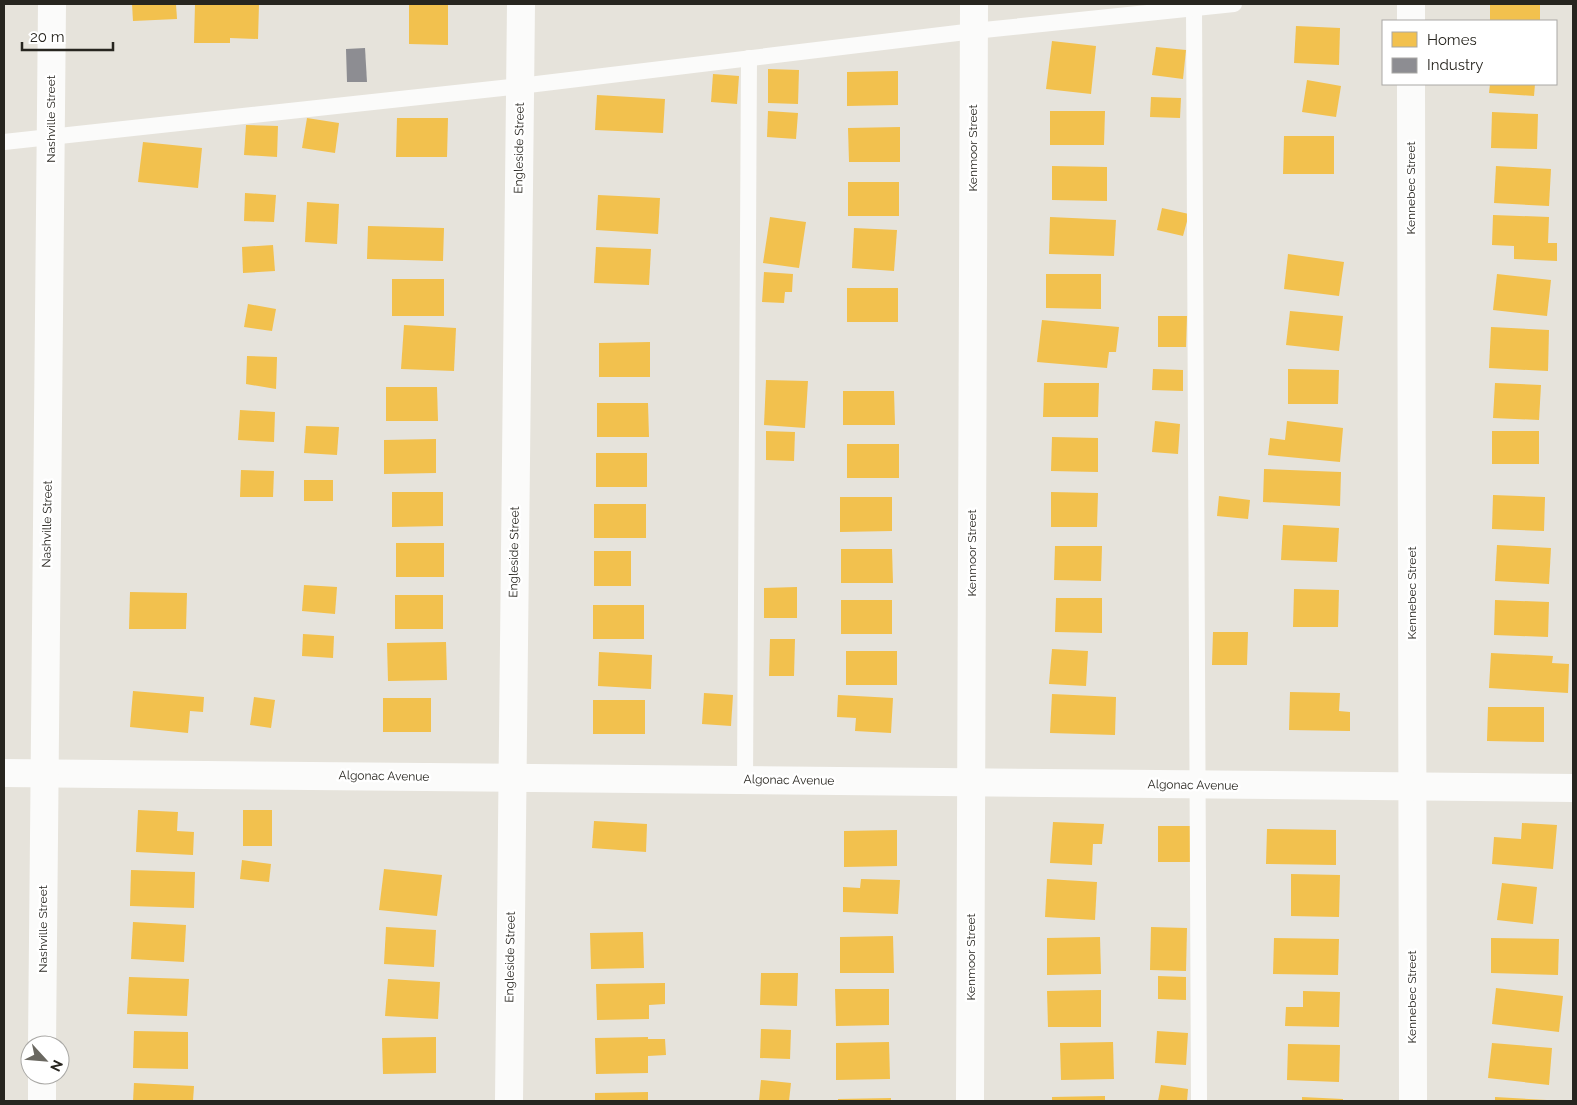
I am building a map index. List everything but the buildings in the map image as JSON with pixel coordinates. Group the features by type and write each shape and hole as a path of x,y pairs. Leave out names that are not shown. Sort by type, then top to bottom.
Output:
{"street":[{"name":"Nashville Street","path":"42,1035 52,4"},
{"name":"Engleside Street","path":"509,1101 521,4"},
{"name":"Kenmoor Street","path":"970,1101 974,4"},
{"path":"1411,4 1411,20"},
{"name":"Kennebec Street","path":"1411,85 1412,1101"},
{"name":"Algonac Avenue","path":"4,773 1573,788"},
{"path":"42,1085 42,1101"}],"lane":[{"path":"4,142 520,86 974,31 1234,4"},
{"path":"1194,8 1199,1101"},
{"path":"745,780 749,58"}]}
